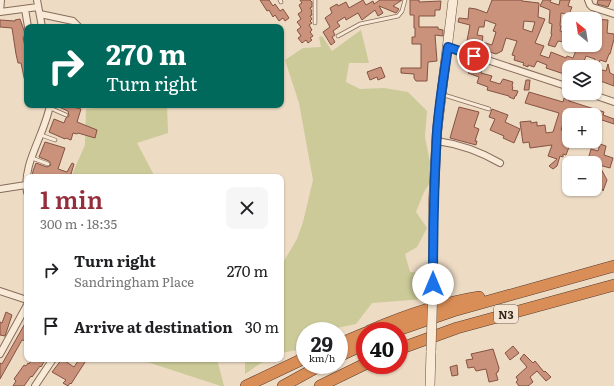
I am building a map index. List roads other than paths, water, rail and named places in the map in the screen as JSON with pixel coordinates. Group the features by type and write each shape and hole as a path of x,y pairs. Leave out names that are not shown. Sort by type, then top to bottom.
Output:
{"highway":[{"name":"N3","path":"408,327 453,311 614,266"},
{"name":"N3","path":"408,346 457,328 614,285"},
{"path":"395,322 462,300 531,289"},
{"path":"246,386 296,362"},
{"path":"256,386 296,363"},
{"path":"320,386 356,368"},
{"path":"283,386 305,374"}],"street":[{"path":"0,0 0,12 38,7"},
{"path":"38,0 42,24"},
{"path":"430,386 433,284 433,209 437,141 453,0"},
{"path":"588,0 592,7 614,14"},
{"path":"25,9 28,24"},
{"path":"40,14 73,21 76,24"},
{"path":"448,47 562,85"},
{"path":"602,98 614,102"},
{"path":"27,174 49,108"},
{"path":"437,141 459,145 500,164"},
{"path":"0,189 24,185"},
{"path":"0,291 24,299"},
{"path":"0,354 3,344 24,311"},
{"path":"35,386 52,362"}],"lane":[{"path":"315,0 315,23"},
{"path":"338,36 360,24 398,16 402,11 404,0"},
{"path":"442,94 489,109"},
{"path":"54,108 66,115"},
{"path":"41,135 54,140"},
{"path":"32,158 48,164"}]}
